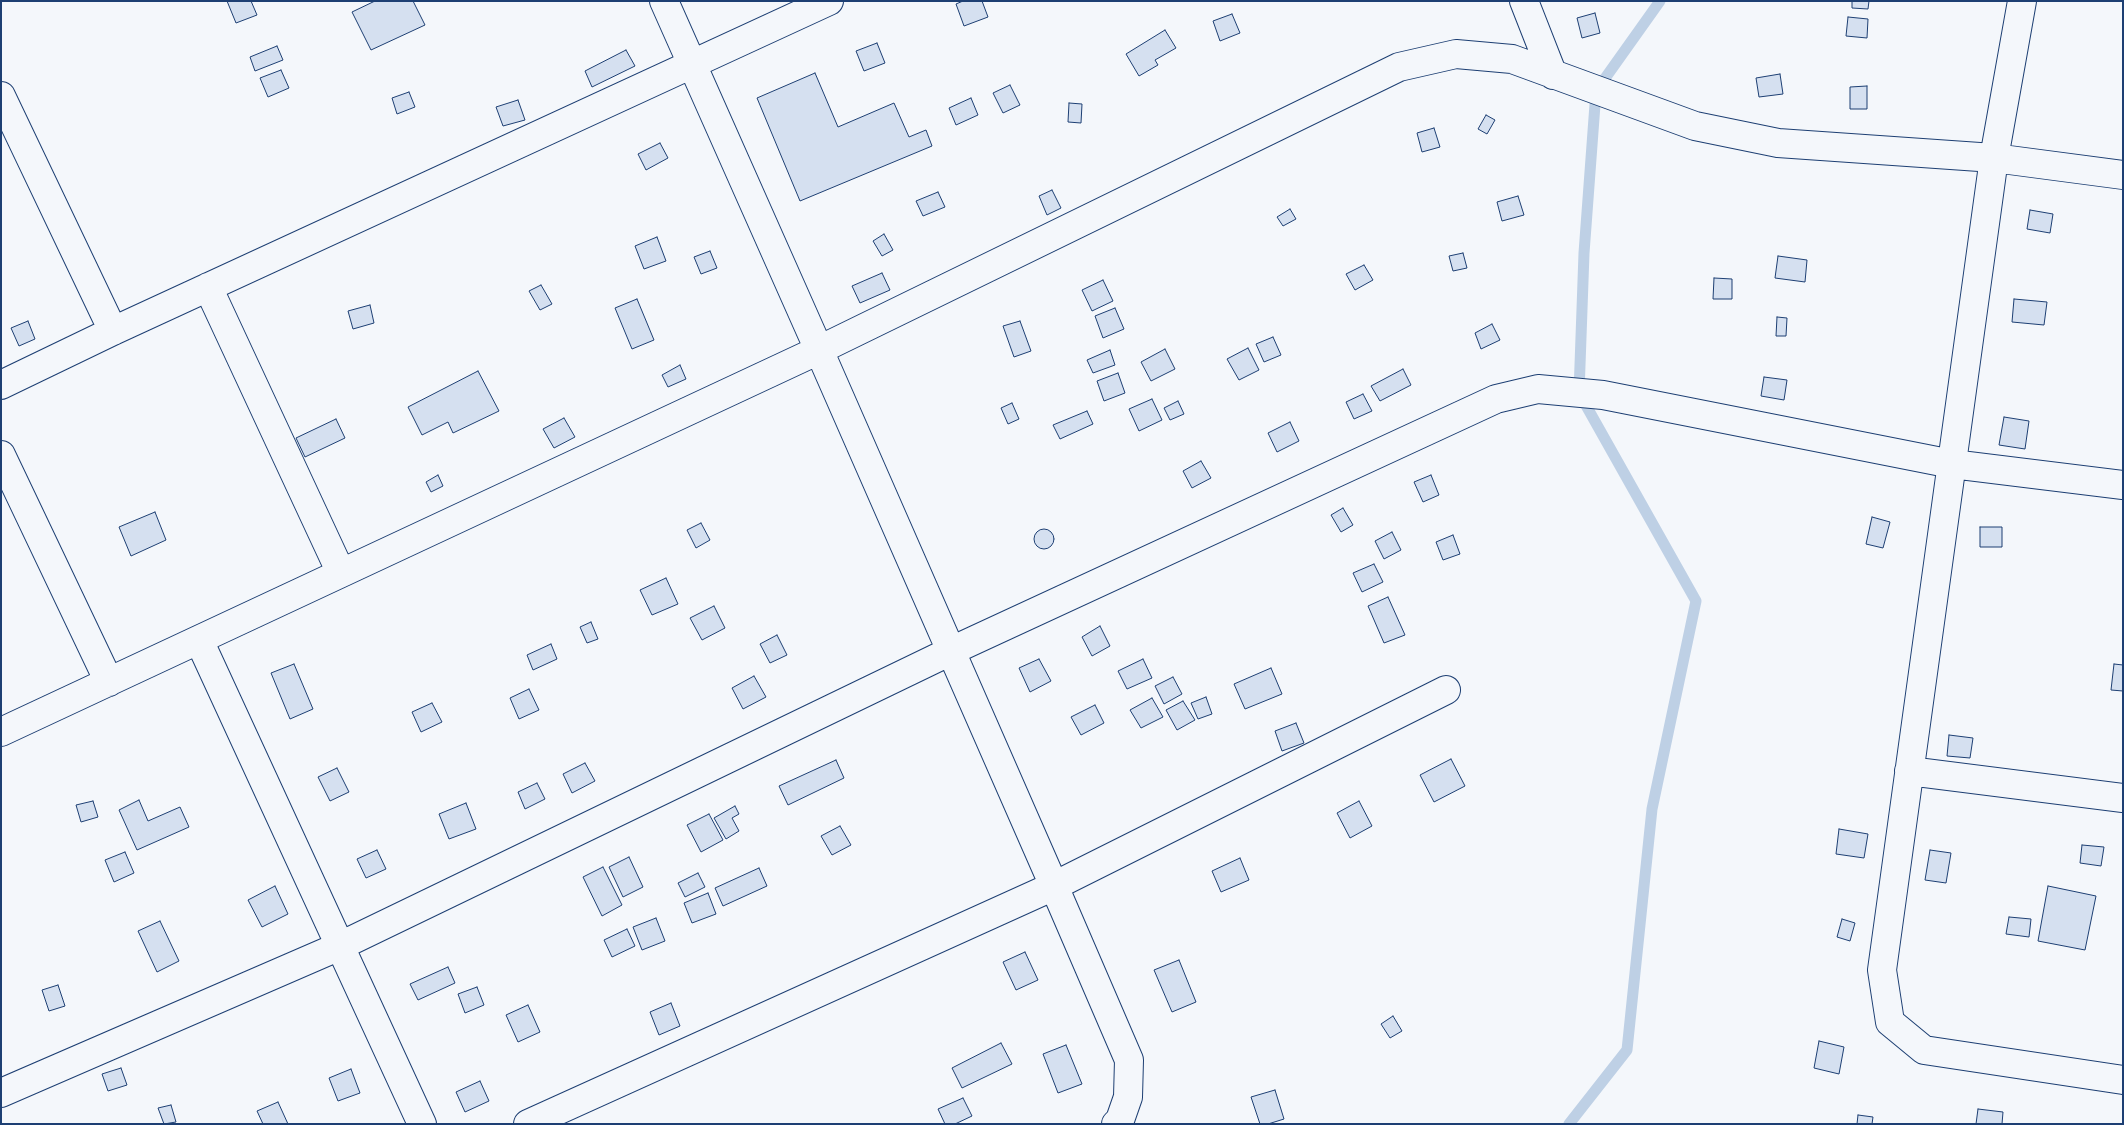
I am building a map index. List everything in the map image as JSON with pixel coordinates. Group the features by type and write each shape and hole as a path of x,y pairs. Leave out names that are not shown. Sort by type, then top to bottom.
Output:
{"street":[{"path":"664,1 952,651 1129,1060 1128,1097 1120,1120 1116,1124"},
{"path":"1,385 113,331 829,1"},
{"path":"1524,1 1553,75"},
{"path":"2022,1 1994,158 1882,970 1890,1022 1924,1050 2123,1080"},
{"path":"1,732 819,350 1399,67 1456,54 1512,60 1695,126 1778,143 1994,158 2123,174"},
{"path":"1,96 113,331"},
{"path":"208,287 341,573"},
{"path":"1,1093 340,946 952,651 1496,399 1538,389 1603,396 1952,464 2123,485"},
{"path":"1,455 109,682"},
{"path":"199,640 422,1124"},
{"path":"528,1124 1054,886 1446,690"},
{"path":"1909,771 2123,798"}],"building":[{"path":"227,1 251,1 257,15 236,23"},
{"path":"375,1 413,1 425,25 371,50 352,12"},
{"path":"963,1 982,1 988,17 964,26 956,4"},
{"path":"1852,1 1869,1 1868,9 1852,8"},
{"path":"1595,13 1600,33 1582,38 1577,18"},
{"path":"1232,14 1240,33 1220,41 1213,21"},
{"path":"1848,17 1868,19 1867,38 1846,36"},
{"path":"1165,30 1176,48 1155,60 1158,65 1139,76 1126,54"},
{"path":"877,43 885,63 864,71 856,51"},
{"path":"277,46 283,60 255,71 250,57"},
{"path":"626,50 635,66 592,87 585,71"},
{"path":"281,70 289,88 268,97 260,78"},
{"path":"815,73 838,127 894,103 909,137 926,130 932,146 800,201 757,98"},
{"path":"1780,74 1783,94 1759,97 1756,78"},
{"path":"1010,85 1020,105 1003,113 993,93"},
{"path":"1867,86 1867,109 1850,109 1850,87"},
{"path":"409,92 415,107 397,114 392,98"},
{"path":"971,98 978,115 956,125 949,108"},
{"path":"518,100 525,120 503,126 496,107"},
{"path":"1069,103 1082,104 1081,123 1068,122"},
{"path":"1486,115 1495,120 1487,134 1478,129"},
{"path":"1434,128 1440,147 1422,152 1417,133"},
{"path":"660,143 668,158 646,170 638,154"},
{"path":"1052,190 1061,208 1047,215 1039,196"},
{"path":"938,192 945,207 923,216 916,201"},
{"path":"1518,196 1524,215 1502,221 1497,202"},
{"path":"1290,209 1296,219 1283,226 1277,217"},
{"path":"2030,210 2053,214 2050,233 2027,229"},
{"path":"884,234 893,250 882,256 873,241"},
{"path":"657,237 666,261 644,269 635,246"},
{"path":"710,251 717,268 701,274 694,257"},
{"path":"1463,253 1467,268 1453,271 1449,256"},
{"path":"1778,256 1807,260 1805,282 1775,278"},
{"path":"1364,265 1373,280 1355,290 1346,274"},
{"path":"882,273 890,290 860,303 852,286"},
{"path":"1714,278 1732,279 1732,299 1713,299"},
{"path":"1103,280 1113,301 1092,311 1082,290"},
{"path":"541,285 552,304 540,310 529,291"},
{"path":"637,299 654,340 632,349 615,308"},
{"path":"2014,299 2047,302 2044,325 2012,322"},
{"path":"370,305 374,323 353,329 348,311"},
{"path":"1115,308 1124,329 1103,338 1095,316"},
{"path":"1777,317 1787,318 1786,336 1776,336"},
{"path":"28,321 35,339 19,346 11,328"},
{"path":"1020,321 1031,351 1014,357 1003,326"},
{"path":"1492,324 1500,340 1481,349 1475,333"},
{"path":"1273,337 1281,355 1264,362 1256,344"},
{"path":"1248,348 1259,370 1239,380 1227,359"},
{"path":"1165,349 1175,369 1151,381 1141,362"},
{"path":"1110,350 1115,365 1093,373 1087,360"},
{"path":"680,365 686,379 668,387 662,375"},
{"path":"1403,369 1411,385 1380,401 1371,386"},
{"path":"478,371 499,411 453,433 448,422 422,435 408,407"},
{"path":"1118,373 1125,393 1104,401 1097,381"},
{"path":"1764,377 1787,380 1784,400 1761,396"},
{"path":"1363,394 1372,411 1354,419 1346,402"},
{"path":"1152,399 1162,420 1139,431 1129,409"},
{"path":"1178,401 1184,414 1170,420 1164,408"},
{"path":"1012,403 1019,419 1008,424 1001,408"},
{"path":"1087,411 1093,424 1060,439 1053,425"},
{"path":"2004,417 2029,421 2025,449 1999,445"},
{"path":"564,418 575,437 554,448 543,429"},
{"path":"336,419 345,438 305,457 296,438"},
{"path":"1290,422 1299,441 1277,452 1268,433"},
{"path":"1201,461 1211,478 1192,488 1183,471"},
{"path":"438,475 443,486 431,492 426,482"},
{"path":"1431,475 1439,495 1423,502 1414,482"},
{"path":"1343,508 1353,525 1341,532 1331,515"},
{"path":"155,512 166,540 131,556 119,527"},
{"path":"1872,517 1890,522 1883,548 1866,544"},
{"path":"701,523 710,540 696,548 687,530"},
{"path":"1980,527 2002,527 2002,547 1980,547"},
{"path":"1040,529 1048,529 1054,535 1054,543 1048,549 1040,549 1034,543 1034,535"},
{"path":"1392,532 1401,550 1384,559 1375,541"},
{"path":"1453,535 1460,554 1443,560 1436,542"},
{"path":"1374,564 1383,582 1362,592 1353,573"},
{"path":"666,578 678,604 652,615 640,590"},
{"path":"1388,597 1405,635 1384,643 1368,606"},
{"path":"714,606 725,628 702,640 690,618"},
{"path":"591,622 598,639 587,643 580,627"},
{"path":"1100,626 1110,646 1092,656 1082,637"},
{"path":"777,635 787,655 770,663 760,644"},
{"path":"551,644 557,659 533,670 527,655"},
{"path":"1039,659 1051,681 1030,692 1019,668"},
{"path":"1143,659 1152,678 1127,689 1118,671"},
{"path":"294,664 313,709 290,719 271,673"},
{"path":"2114,664 2123,665 2123,691 2111,690"},
{"path":"1271,668 1282,694 1245,709 1234,684"},
{"path":"754,676 766,697 743,709 732,688"},
{"path":"1173,677 1182,694 1164,704 1155,686"},
{"path":"529,689 539,710 519,719 510,698"},
{"path":"1206,697 1212,714 1198,719 1191,703"},
{"path":"1152,698 1163,717 1141,728 1130,710"},
{"path":"1183,701 1195,720 1177,730 1166,710"},
{"path":"432,703 442,722 421,732 412,712"},
{"path":"1095,705 1104,723 1081,735 1071,717"},
{"path":"1296,723 1304,743 1282,751 1275,731"},
{"path":"1949,735 1973,738 1970,758 1947,756"},
{"path":"1451,759 1465,786 1434,802 1420,775"},
{"path":"836,760 844,778 788,805 779,786"},
{"path":"585,763 595,781 572,793 563,774"},
{"path":"337,768 349,792 330,801 318,777"},
{"path":"537,783 545,799 525,809 518,792"},
{"path":"139,800 148,821 180,807 189,827 137,850 119,810"},
{"path":"93,801 98,817 81,822 76,805"},
{"path":"1359,801 1372,826 1350,838 1337,813"},
{"path":"466,803 476,829 449,839 439,814"},
{"path":"735,806 739,814 732,818 739,831 726,839 714,818"},
{"path":"709,814 723,840 701,852 687,825"},
{"path":"840,826 851,845 832,855 821,836"},
{"path":"1839,829 1868,834 1864,858 1836,854"},
{"path":"2082,845 2104,847 2101,866 2080,863"},
{"path":"377,850 386,869 366,878 357,859"},
{"path":"1930,850 1951,853 1946,883 1925,880"},
{"path":"125,852 134,873 114,882 105,860"},
{"path":"629,857 643,887 623,897 609,867"},
{"path":"1240,858 1249,880 1221,892 1212,871"},
{"path":"603,867 622,905 602,916 583,877"},
{"path":"759,868 767,886 723,906 715,888"},
{"path":"698,873 705,887 685,897 678,883"},
{"path":"275,886 288,914 262,927 248,900"},
{"path":"2048,886 2096,896 2085,950 2038,941"},
{"path":"708,893 716,914 692,923 684,903"},
{"path":"2009,917 2031,919 2029,937 2006,934"},
{"path":"656,918 665,941 642,950 633,927"},
{"path":"1842,919 1855,923 1850,941 1837,937"},
{"path":"160,921 179,961 157,972 138,931"},
{"path":"627,929 635,946 612,957 604,940"},
{"path":"1025,952 1038,980 1016,990 1003,962"},
{"path":"1179,960 1196,1002 1172,1012 1154,970"},
{"path":"448,967 455,983 418,1000 410,984"},
{"path":"58,985 65,1006 49,1011 42,990"},
{"path":"477,987 484,1005 465,1013 458,994"},
{"path":"671,1003 680,1026 659,1035 650,1012"},
{"path":"528,1005 540,1032 518,1042 506,1015"},
{"path":"1393,1016 1402,1031 1390,1038 1381,1024"},
{"path":"1819,1041 1844,1047 1839,1074 1814,1068"},
{"path":"1001,1043 1012,1064 962,1088 952,1068"},
{"path":"1066,1045 1082,1084 1058,1093 1043,1054"},
{"path":"121,1068 127,1085 108,1091 102,1074"},
{"path":"351,1069 360,1093 338,1101 329,1078"},
{"path":"480,1081 489,1101 465,1112 456,1092"},
{"path":"1275,1090 1284,1119 1268,1124 1260,1124 1251,1097"},
{"path":"963,1098 972,1116 955,1124 945,1124 938,1109"},
{"path":"278,1102 288,1124 263,1124 257,1111"},
{"path":"171,1105 176,1122 164,1124 158,1108"},
{"path":"1978,1109 2003,1112 2002,1124 1976,1124"},
{"path":"1858,1115 1873,1117 1872,1124 1857,1124"}],"waterway":[{"path":"1569,1124 1627,1050 1652,809 1696,601 1579,393 1584,253 1596,91 1660,1"}]}
